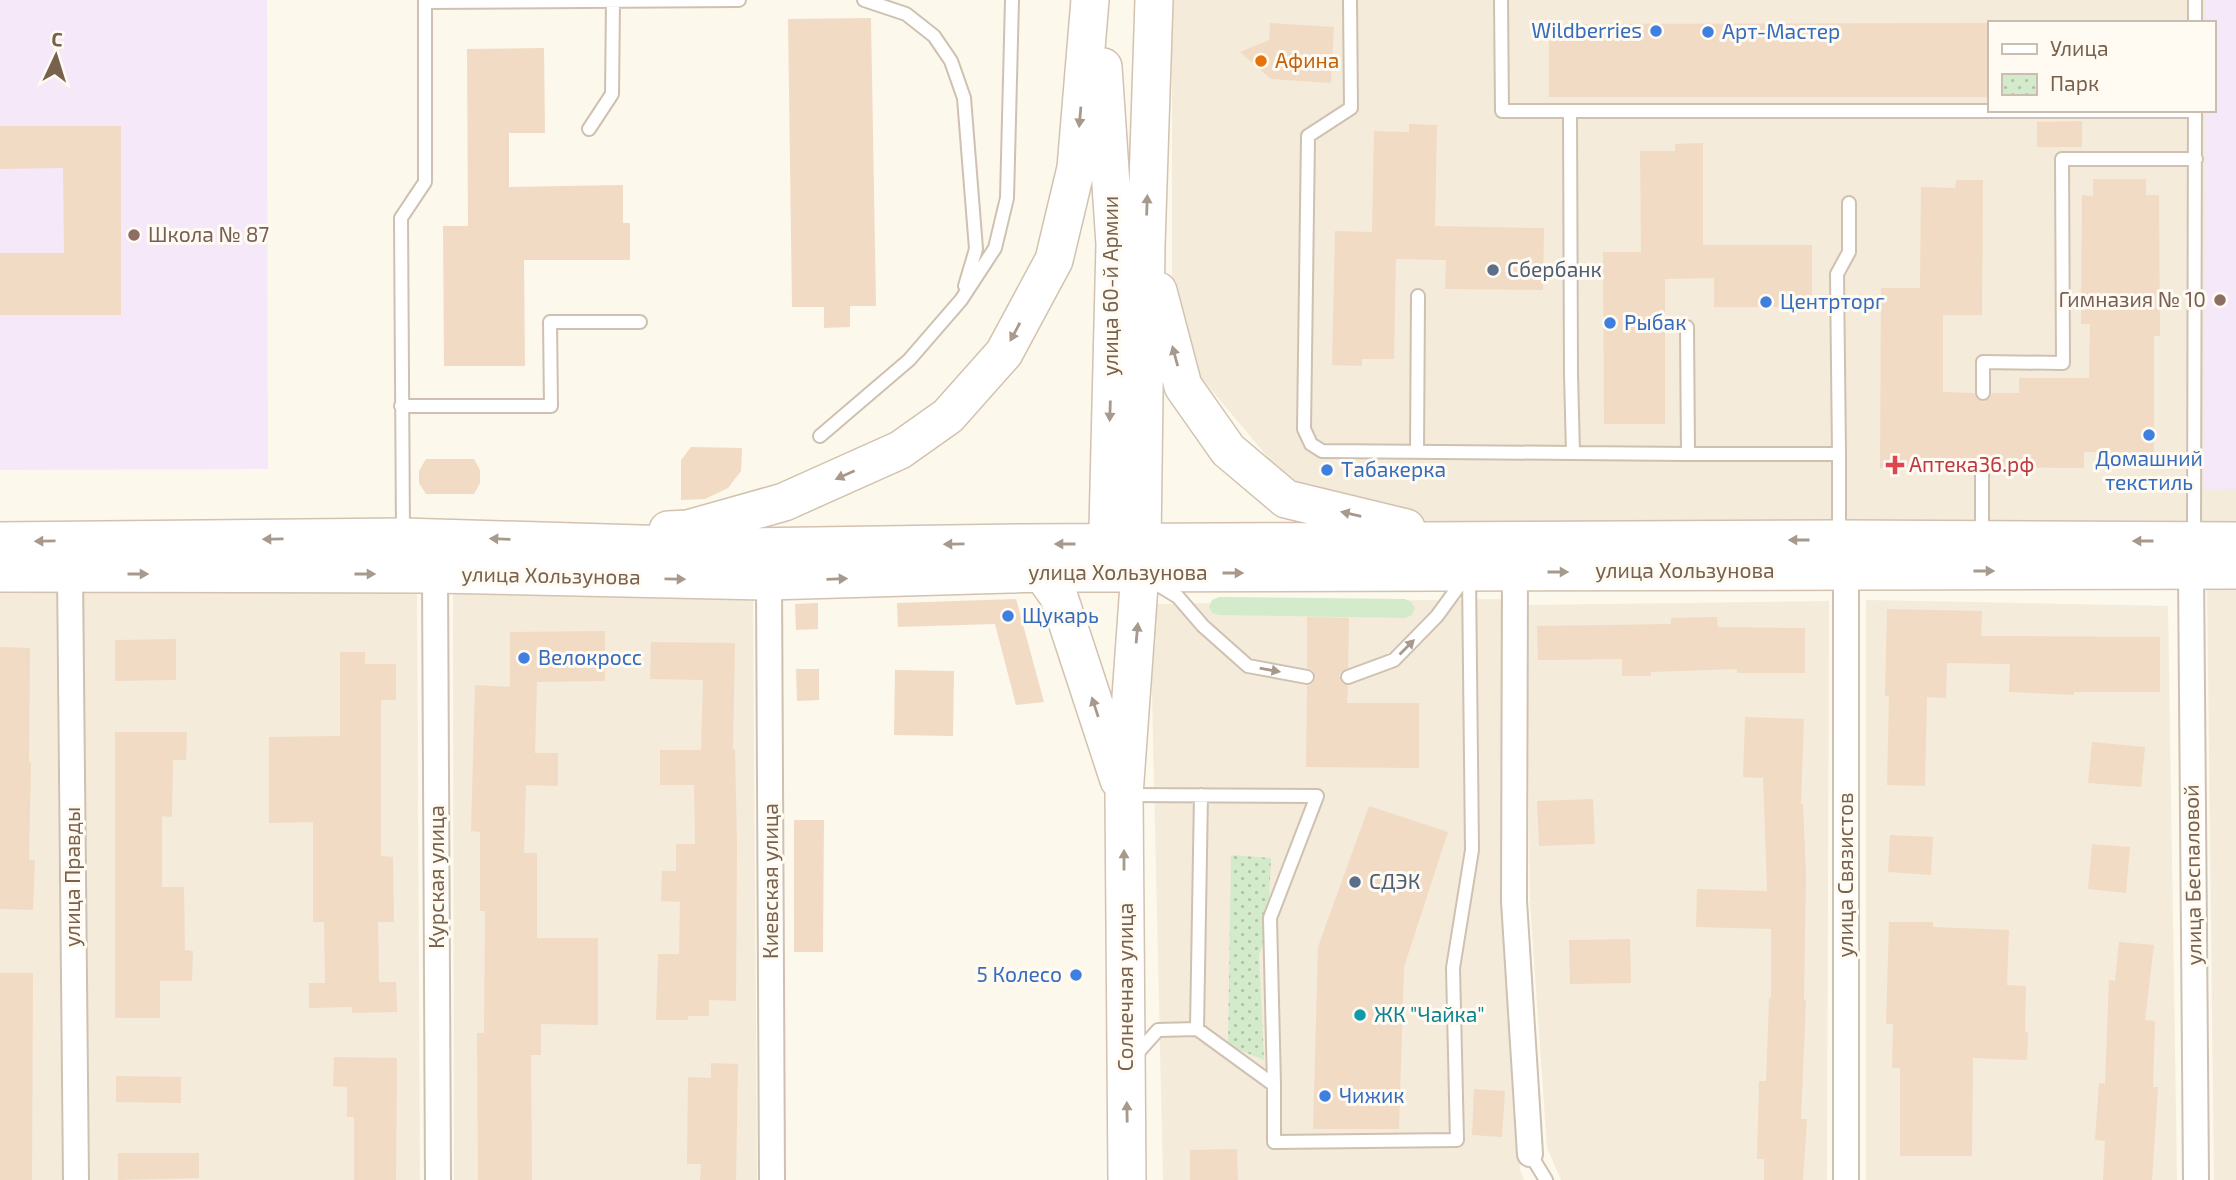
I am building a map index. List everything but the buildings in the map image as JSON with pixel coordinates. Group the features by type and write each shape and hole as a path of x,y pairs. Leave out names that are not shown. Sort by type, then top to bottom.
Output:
{"main road":[{"path":"542,541 688,529 784,502 900,450 948,416 1004,353 1054,260 1076,168 1090,0"},
{"name":"улица 60-й Армии","path":"1098,0 1115,244 1124,558"},
{"name":"улица 60-й Армии","path":"1124,558 1146,245 1154,0"},
{"path":"1146,245 1183,386 1228,450 1286,499 1467,557"},
{"name":"улица Хользунова","path":"0,541 403,537 1031,558 1124,558 2192,555 2236,541"},
{"name":"улица Хользунова","path":"1467,557 1515,572 1842,554 1982,540 2192,555 2236,570"},
{"name":"улица Хользунова","path":"0,573 435,574 769,581 1031,558"},
{"name":"Солнечная улица","path":"1031,558 1059,597 1124,795"},
{"name":"Солнечная улица","path":"1124,558 1127,1180"}],"street":[{"name":"улица Связистов","path":"1842,554 1846,1180"},
{"name":"улица Беспаловой","path":"2192,555 2196,1180"},
{"path":"1515,572 1514,901 1530,1154"},
{"name":"улица Правды","path":"69,574 76,1180"},
{"name":"Курская улица","path":"435,574 438,1180"},
{"name":"Киевская улица","path":"769,581 772,1180"}],"lane":[{"path":"403,537 401,218 425,183 425,1 739,0"},
{"path":"864,0 906,14 934,36 951,61 964,98 976,249 961,300"},
{"path":"820,436 909,360 961,300 995,248 1007,198 1012,0"},
{"path":"1350,0 1351,108 1308,136 1304,429 1311,443 1322,451 1839,454"},
{"path":"1501,0 1502,111 1988,111"},
{"path":"2195,0 2195,21"},
{"path":"589,129 612,94 613,1"},
{"path":"1570,111 1573,453"},
{"path":"2192,555 2195,112"},
{"path":"1983,393 1983,362 2063,363 2062,159 2196,159"},
{"path":"1842,554 1837,274 1849,252 1849,203"},
{"path":"1418,296 1418,452"},
{"path":"401,407 551,406 550,322 640,322"},
{"path":"1687,327 1688,453"},
{"path":"1982,469 1982,540"},
{"path":"1348,677 1394,660 1437,616 1467,557"},
{"path":"1124,795 1317,796 1270,918 1274,1142 1457,1140 1453,968 1472,850 1467,557"},
{"path":"1124,558 1178,597 1203,626 1248,666 1307,677"},
{"path":"1197,1029 1201,795"},
{"path":"1126,1066 1158,1030 1197,1029 1274,1085"},
{"path":"1530,1154 1546,1180"}],"shaded area":[{"name":"Школа № 87","path":"0,0 267,0 268,469 0,470"},
{"path":"1172,0 2236,0 2236,524 1373,523 1326,506 1281,473 1193,368 1172,309"},
{"name":"Гимназия № 10","path":"2206,0 2236,0 2236,489 2204,490 2205,112 2215,112 2215,21 2206,21"},
{"path":"2207,581 2236,582 2236,1180 2214,1180"},
{"path":"417,591 420,1180 90,1180 82,592"},
{"path":"56,592 62,1180 0,1180 0,593"},
{"path":"453,594 753,596 757,1180 454,1180"},
{"path":"1501,599 1504,895 1520,1170 1524,1180 1163,1180 1150,604"},
{"path":"1866,600 2168,606 2177,1180 1866,1180"},
{"path":"1829,601 1827,1180 1561,1180 1547,1148 1530,903 1527,605"}],"green space":[{"path":"1219,597 1405,599 1415,608 1412,615 1405,618 1219,615 1212,613 1209,607 1212,600"},
{"path":"1231,855 1271,858 1267,936 1259,954 1264,1060 1228,1045"}],"place":[{"name":"Wildberries","path":"1656,31"},
{"name":"Арт-Мастер","path":"1708,32"},
{"name":"Афина","path":"1261,61"},
{"name":"Школа № 87","path":"134,235"},
{"name":"Сбербанк","path":"1493,270"},
{"name":"Гимназия № 10","path":"2220,300"},
{"name":"Центрторг","path":"1766,302"},
{"name":"Рыбак","path":"1610,323"},
{"name":"Домашний текстиль","path":"2149,435"},
{"name":"Аптека36.рф","path":"1895,465"},
{"name":"Табакерка","path":"1327,470"},
{"name":"Щукарь","path":"1008,616"},
{"name":"Велокросс","path":"524,658"},
{"name":"СДЭК","path":"1355,882"},
{"name":"5 Колесо","path":"1076,975"},
{"name":"ЖК \"Чайка\"","path":"1360,1015"},
{"name":"Чижик","path":"1325,1096"}]}
